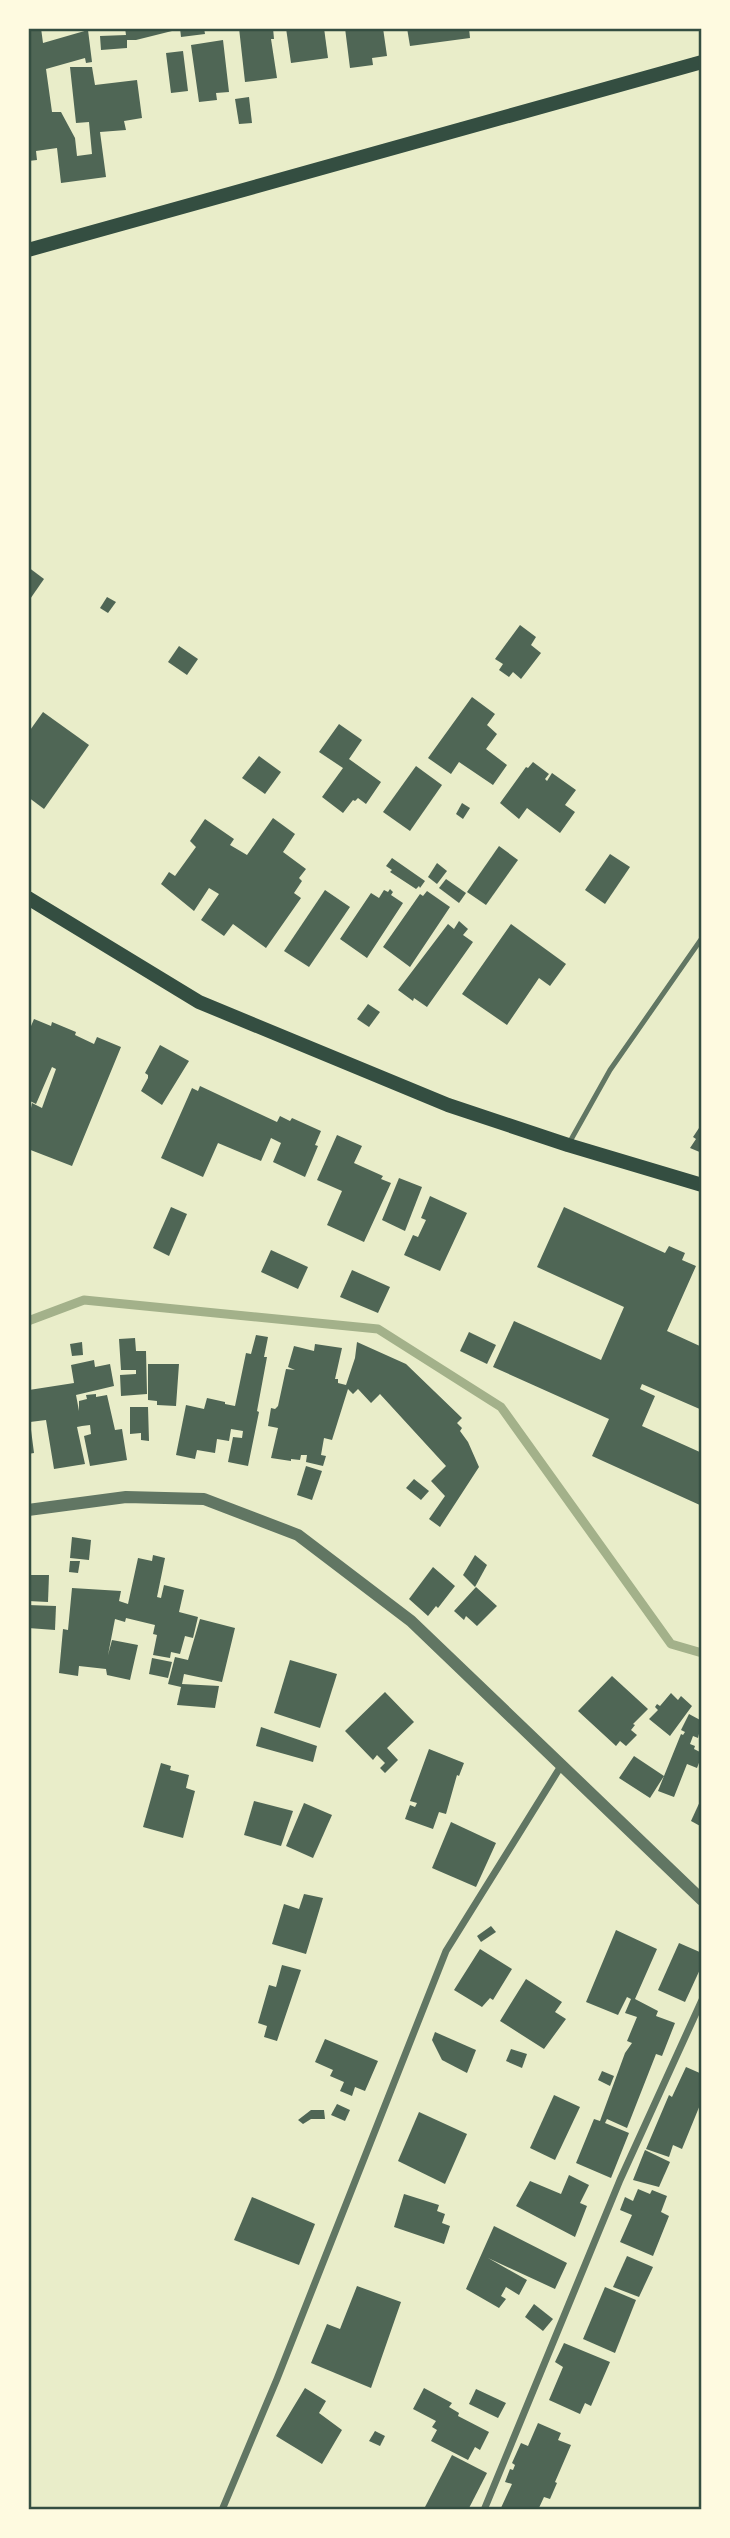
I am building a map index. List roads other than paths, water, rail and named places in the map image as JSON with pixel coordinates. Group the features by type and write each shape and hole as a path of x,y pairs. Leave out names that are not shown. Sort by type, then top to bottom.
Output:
{"main road":[{"path":"28,250 702,62"},
{"path":"28,898 199,1002 448,1105 568,1145 702,1185"}],"street":[{"path":"28,1510 127,1497 204,1500 298,1535 411,1622 702,1900"},
{"path":"222,2510 277,2379 446,1951 561,1766"},
{"path":"484,2510 615,2192 702,2000"}],"lane":[{"path":"568,1145 610,1070 702,938"}],"waterway":[{"path":"28,1321 84,1300 378,1329 501,1407 671,1644 702,1653"}]}
